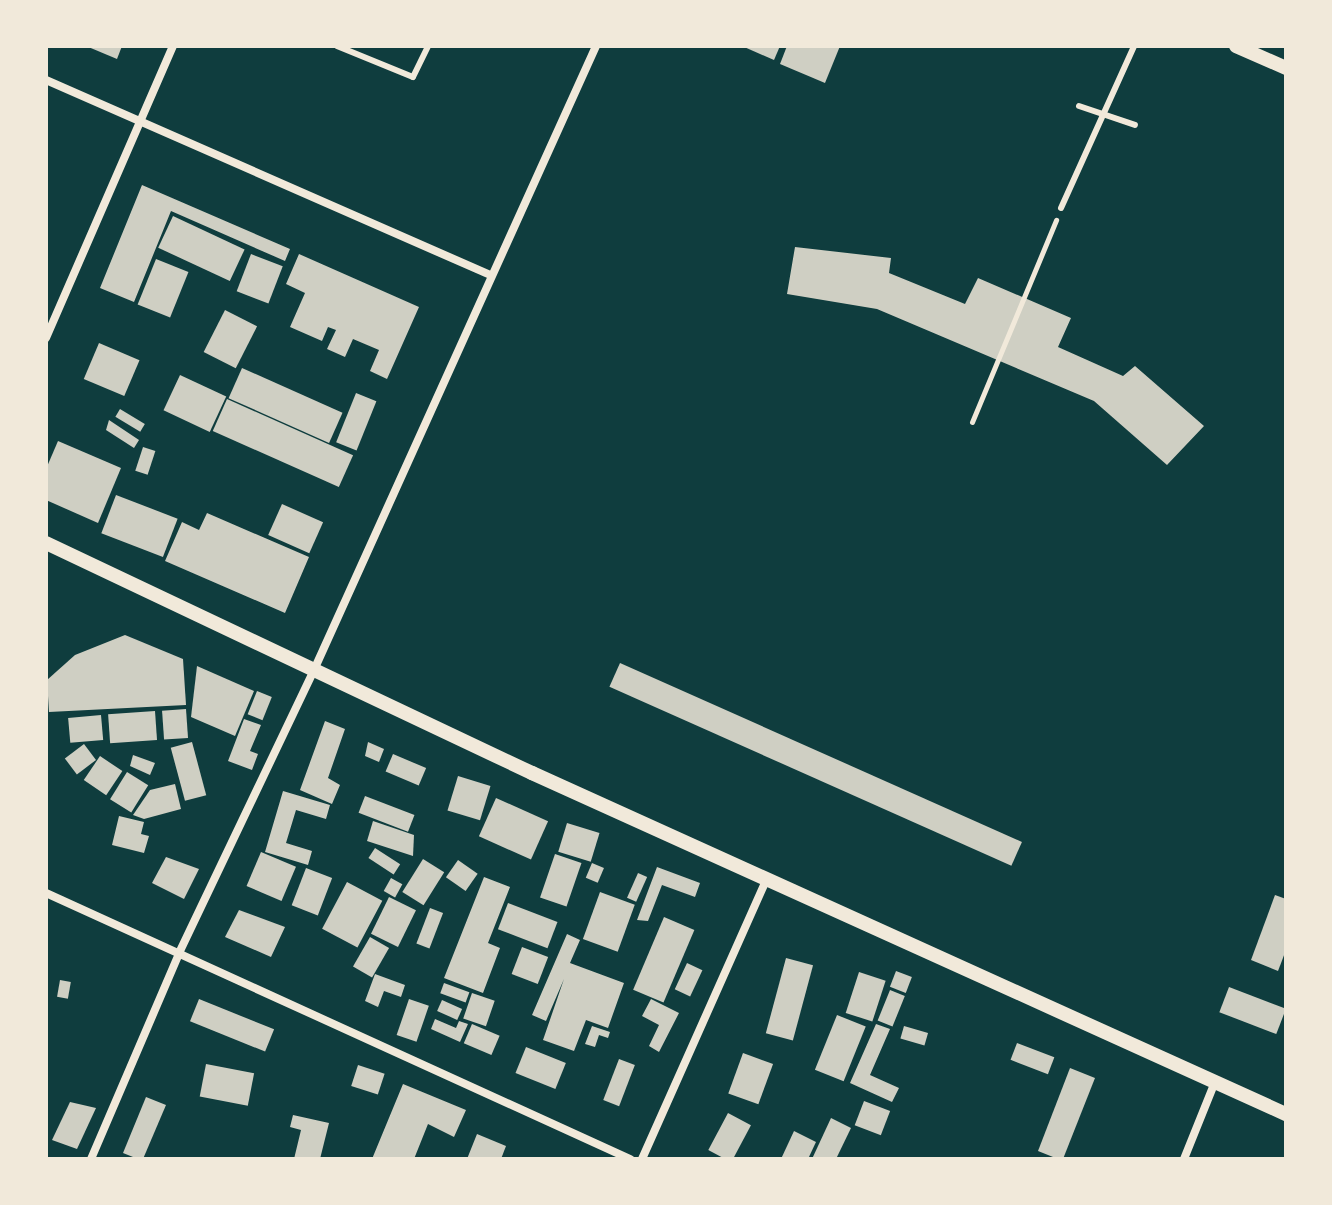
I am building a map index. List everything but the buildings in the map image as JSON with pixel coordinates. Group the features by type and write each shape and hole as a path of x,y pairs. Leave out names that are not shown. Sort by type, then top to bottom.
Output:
{"street":[{"path":"46,335 173,46"},
{"path":"91,1159 180,951 314,670 596,46"},
{"path":"1236,46 1286,68"},
{"path":"46,80 490,275"},
{"path":"46,543 314,670 1286,1114"},
{"path":"642,1159 767,877"},
{"path":"46,893 180,951 630,1159"},
{"path":"1184,1159 1215,1082"}],"lane":[{"path":"337,46 413,77 428,46"},
{"path":"1061,208 1134,46"},
{"path":"1079,106 1135,125"}],"path":[{"path":"972,422 1061,208"}]}
